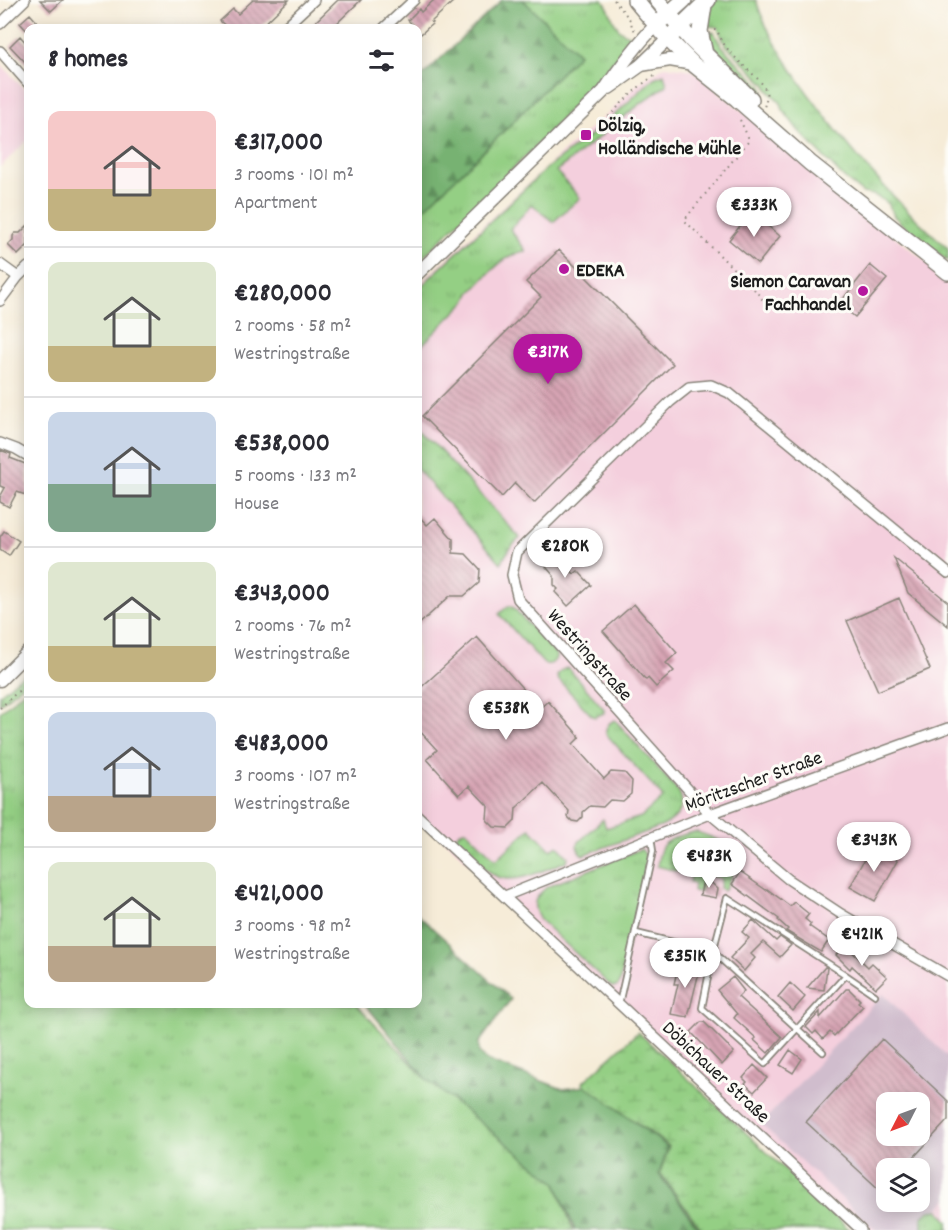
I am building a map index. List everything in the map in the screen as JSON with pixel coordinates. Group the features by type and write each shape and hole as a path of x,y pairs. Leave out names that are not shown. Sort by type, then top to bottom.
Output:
{"main road":[{"path":"635,0 668,39 699,59 763,110 837,183"},
{"path":"657,0 680,28 699,59 737,99 810,163 948,272"},
{"path":"656,25 684,0"},
{"path":"668,39 706,2"},
{"path":"699,59 700,31 706,2"}],"street":[{"path":"0,24 25,0"},
{"path":"288,24 314,0"},
{"path":"388,24 414,0"},
{"path":"604,91 628,56 656,25"},
{"path":"422,269 604,91 639,66 668,39"},
{"path":"0,51 24,78"},
{"path":"639,66 664,61 699,59"},
{"path":"0,264 24,272"},
{"path":"0,301 24,273"},
{"name":"Westringstraße","path":"948,573 729,393 711,385 689,387 670,402 517,552 512,575 518,599 710,814 788,879 841,914 948,976"},
{"path":"0,443 24,454"},
{"path":"0,680 24,656"},
{"name":"Möritzscher Straße","path":"505,896 710,814 948,728"},
{"name":"Döbichauer Straße","path":"422,820 861,1230"}],"lane":[{"path":"620,1004 653,851 651,838"},
{"path":"846,975 765,1064 702,1008 727,897 846,975 875,995"},
{"path":"636,933 713,952 823,1052"}],"path":[{"path":"700,31 717,30 728,51 763,85 767,98 763,110"},
{"path":"573,122 586,135 649,79 666,70 664,61"},
{"path":"737,113 748,142 685,221 755,290 765,303"},
{"path":"0,708 24,686"}],"shaded area":[{"path":"0,63 24,89 24,144 0,167"},
{"path":"665,66 692,70 948,279 948,1230 857,1230 422,819 422,281 564,151 610,112 638,84"},
{"path":"883,994 948,1057 948,1198 919,1230 876,1230 761,1124"}],"green space":[{"path":"502,0 523,0 579,54 422,211 422,76"},
{"path":"523,0 603,0 617,27 633,37 543,139 422,258 422,211 579,54"},
{"path":"715,0 756,0 771,36 807,92 873,174 909,213 948,248 948,261 902,224 894,216 888,203 874,195 863,193 844,178 798,130 766,85 726,45 718,27 708,26 711,5"},
{"path":"714,32 729,54 762,87 763,96 715,48 708,33"},
{"path":"664,74 667,85 556,171 580,198 553,222 532,204 510,229 526,251 502,261 495,267 470,293 467,300 422,345 422,285 548,167 604,125 654,78"},
{"path":"422,430 520,538 510,548 501,563 422,475"},
{"path":"508,606 512,606 556,655 552,663 544,664 499,614"},
{"path":"568,668 604,709 604,713 595,717 591,715 558,679 560,672"},
{"path":"24,675 24,683 0,704 0,694"},
{"path":"24,691 24,1008 360,1008 426,1079 556,1183 573,1230 0,1230 0,712"},
{"path":"615,720 679,792 681,808 673,820 663,826 583,855 577,846 579,842 603,819 606,828 641,817 663,797 606,734 610,722"},
{"path":"530,828 551,850 557,845 568,857 567,861 532,875 504,879 481,865 457,843 455,837 466,830 496,860"},
{"path":"697,832 743,855 724,891 720,888 720,878 704,874 700,892 693,891 694,883 690,882 691,875 657,866 660,852 665,844 678,836"},
{"path":"641,849 646,856 646,864 619,985 612,987 540,920 535,910 535,902 547,887"},
{"path":"422,919 511,999 479,1043 479,1052 486,1060 563,1089 586,1086 668,1147 659,1174 700,1230 575,1230 556,1183 426,1079 368,1008 422,1008"},
{"path":"638,1032 850,1230 702,1230 660,1173 669,1146 582,1083"},
{"path":"939,1210 948,1221 948,1230 922,1229 922,1218 930,1211"}],"building":[{"path":"40,0 63,0 51,11"},
{"path":"253,0 289,0 264,24 223,24 220,21 233,9 238,14"},
{"path":"338,0 361,0 336,24 313,24"},
{"path":"434,0 455,0 422,33 422,24 412,24 408,20 419,9 421,12"},
{"path":"30,14 38,23 24,24 24,28 20,23"},
{"path":"20,36 24,40 24,61 10,46"},
{"path":"751,212 780,236 758,264 729,240"},
{"path":"24,229 24,249 18,255 8,245 15,233 20,233"},
{"path":"559,250 673,364 534,503 515,483 502,497 422,416 541,297 526,282"},
{"name":"Siemon Caravan Fachhandel","path":"870,265 887,279 855,317 839,304"},
{"path":"0,450 11,454 10,458 24,463 24,495 17,492 9,507 0,502 5,488 0,486"},
{"path":"435,518 453,539 453,553 466,554 480,569 479,583 464,596 450,596 422,621 422,520 427,525"},
{"path":"4,531 19,541 9,556 0,550 0,537"},
{"path":"553,550 574,574 578,571 591,585 568,606 555,592 558,589 554,585 554,576 541,561"},
{"path":"894,558 948,602 948,626 908,593"},
{"path":"899,598 930,669 878,691 847,621"},
{"path":"634,604 677,653 666,663 674,671 656,687 648,678 646,680 603,631"},
{"path":"477,637 540,708 548,701 580,737 573,744 604,779 611,772 625,773 632,781 631,794 623,801 610,800 603,807 590,806 583,812 583,817 578,822 568,817 569,811 543,783 516,808 515,821 508,828 494,827 487,820 488,806 469,786 459,795 427,759 437,750 422,734 422,686"},
{"path":"873,845 898,860 875,901 850,887"},
{"path":"740,872 790,906 794,902 809,914 805,919 811,924 809,926 829,940 821,952 786,931 788,929 779,919 732,884"},
{"path":"704,876 718,889 716,898 700,895"},
{"path":"753,920 776,941 780,937 791,945 780,957 763,942 751,954 755,958 744,971 730,958 749,938 742,932"},
{"path":"845,945 868,967 872,963 887,977 876,988 852,966 850,969 836,955"},
{"path":"679,962 695,965 693,971 699,972 688,1017 671,1014 678,984 674,984"},
{"path":"825,967 827,968 824,990 807,988"},
{"path":"733,977 744,991 738,997 782,1037 768,1053 754,1040 756,1038 734,1018 737,1014 717,990"},
{"path":"790,983 805,997 793,1011 778,997"},
{"path":"846,989 849,989 860,1000 858,1002 863,1006 834,1036 830,1032 823,1039 816,1031 813,1034 806,1027 820,1012 820,1018"},
{"path":"701,1022 704,1022 734,1052 722,1065 691,1032"},
{"path":"882,1039 948,1101 948,1120 930,1140 930,1092 876,1092 876,1146 924,1146 913,1158 876,1158 876,1186 806,1122"},
{"path":"790,1050 802,1059 793,1073 780,1065"},
{"path":"754,1065 767,1078 754,1092 745,1084 747,1082 743,1078"}],"place":[{"name":"Dölzig, Holländische Mühle","path":"586,135"},
{"name":"EDEKA","path":"564,269"},
{"name":"Siemon Caravan Fachhandel","path":"863,291"}]}
